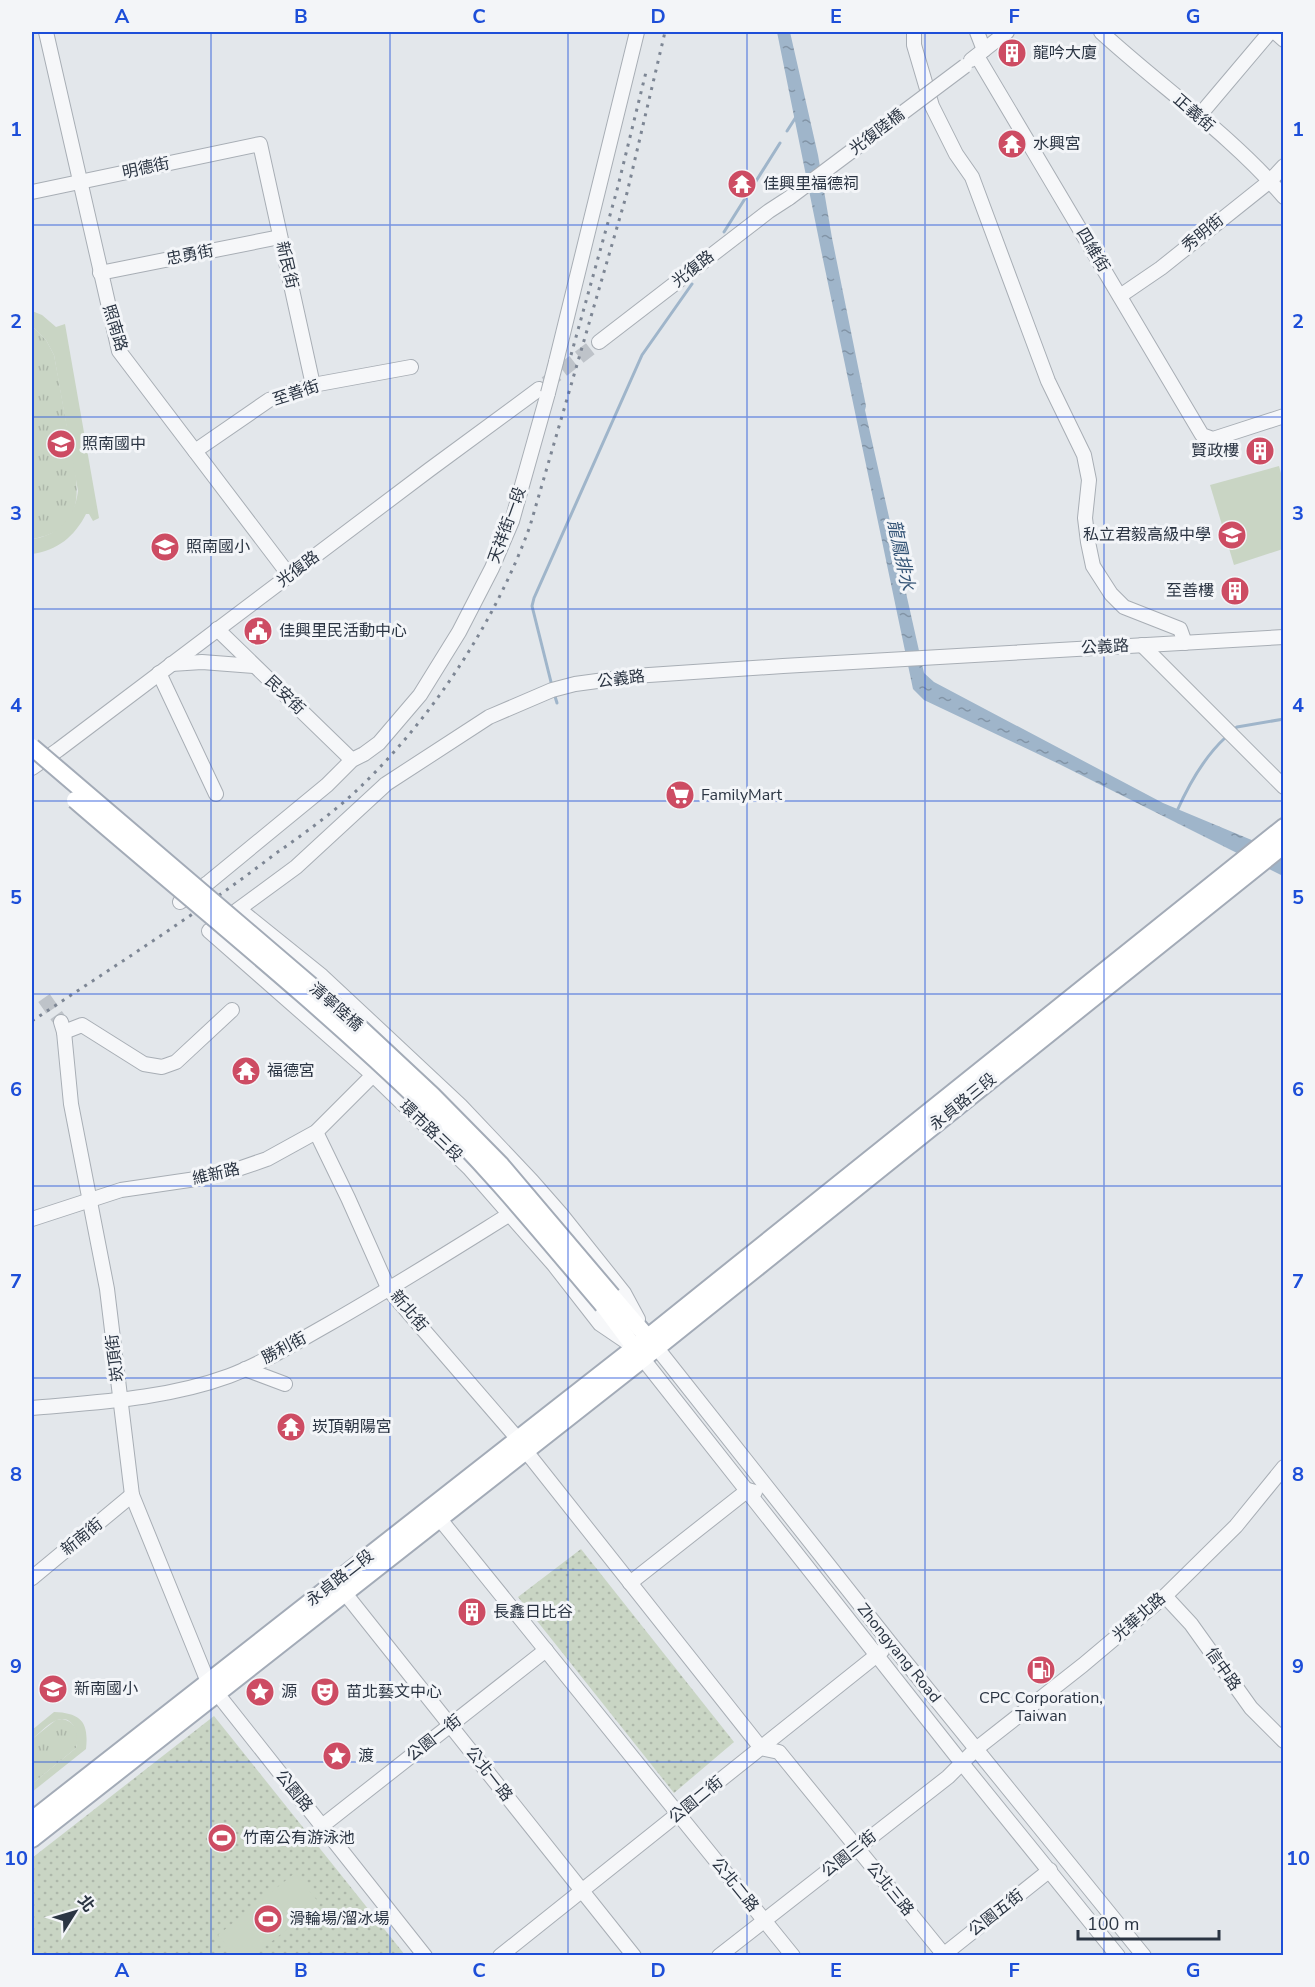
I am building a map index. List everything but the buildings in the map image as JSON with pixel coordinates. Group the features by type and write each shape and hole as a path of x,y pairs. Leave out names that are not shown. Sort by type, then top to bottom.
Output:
{"main road":[{"name":"清寧陸橋","path":"32,747 357,1024 432,1095 500,1164 607,1301"},
{"name":"清寧陸橋","path":"32,762 311,1001 426,1107 508,1192 607,1301"},
{"name":"永貞路三段","path":"645,1348 1248,865 1284,827"},
{"name":"永貞路三段","path":"1248,865 1284,845"},
{"path":"607,1301 645,1348"},
{"name":"永貞路二段","path":"32,1839 212,1688 645,1348"},
{"name":"永貞路二段","path":"32,1820 344,1592 389,1549 439,1518 521,1444"}],"street":[{"name":"照南路","path":"46,32 119,351 289,575"},
{"name":"天祥街一段","path":"180,902 327,785 352,760 379,743 420,695 459,632 492,568 512,521 543,391 556,362 638,32"},
{"path":"914,32 914,45 932,106 956,154 972,177 1048,381 1084,455 1089,480 1085,518 1094,566 1111,594 1124,607 1180,629 1185,643"},
{"name":"四維街","path":"977,32 980,53 1119,296 1202,435 1213,439 1284,416"},
{"path":"980,53 1007,32"},
{"name":"正義街","path":"1101,32 1199,116 1270,181 1284,197"},
{"path":"1199,116 1270,32"},
{"path":"1275,32 1284,40"},
{"name":"光復陸橋","path":"789,198 980,53"},
{"name":"明德街","path":"32,192 260,144"},
{"name":"新民街","path":"260,144 313,385"},
{"name":"秀明街","path":"1119,296 1161,268 1270,181 1284,166"},
{"name":"光復路","path":"599,342 789,198"},
{"name":"忠勇街","path":"100,273 280,237"},
{"name":"至善街","path":"195,451 269,400 313,385 411,367"},
{"name":"光復路","path":"32,768 289,575 543,391"},
{"name":"民安街","path":"217,629 352,760"},
{"name":"公義路","path":"240,910 309,856 375,794 405,771 489,717 563,687 634,676 1284,637"},
{"path":"1142,645 1284,787"},
{"path":"171,664 202,662 254,666"},
{"path":"159,673 216,794"},
{"path":"240,910 322,976 482,1127 561,1214 624,1293 645,1348"},
{"name":"環市路三段","path":"240,910 209,931 373,1075 469,1168 600,1323 645,1348"},
{"name":"崁頂街","path":"212,1688 132,1495 107,1289 70,1104 63,1027 82,1025 144,1064 162,1067 176,1062 232,1010"},
{"name":"維新路","path":"32,1219 121,1190 196,1179 267,1159 316,1132 373,1075"},
{"path":"404,1105 430,1077"},
{"name":"新北街","path":"316,1132 389,1290 521,1444 761,1748"},
{"name":"勝利街","path":"32,1408 120,1400 178,1391 228,1376 303,1339 389,1290 510,1214"},
{"name":"Zhongyang Road","path":"645,1348 748,1490 961,1762 1118,1956"},
{"name":"Zhongyang Road","path":"645,1348 777,1499 891,1644 1144,1956"},
{"path":"245,1369 285,1384"},
{"name":"光華北路","path":"976,1749 1083,1665 1165,1596 1236,1526 1284,1467"},
{"path":"630,1583 748,1490 777,1499"},
{"name":"新南街","path":"32,1578 132,1495"},
{"name":"公北二路","path":"439,1518 793,1956"},
{"name":"公北一路","path":"344,1592 634,1956"},
{"name":"信中路","path":"1165,1596 1191,1624 1251,1708 1284,1742"},
{"name":"公園二街","path":"500,1956 891,1644"},
{"name":"公園一街","path":"322,1826 546,1650"},
{"name":"公園路","path":"212,1688 425,1956"},
{"name":"公北三路","path":"761,1748 779,1752 944,1955"},
{"name":"公園三街","path":"719,1956 948,1777 976,1749"},
{"name":"公園五街","path":"944,1955 1050,1870"}],"green space":[{"path":"32,311 42,315 56,327 65,324 99,518 93,521 89,514 86,514 71,536 49,550 32,554 32,539 50,534 64,524 73,509 78,491 54,355 46,340 32,326"},
{"path":"32,326 46,340 54,355 74,466 76,498 73,512 65,524 52,533 32,539"},
{"path":"1279,466 1283,480 1283,549 1234,565 1210,485"},
{"path":"581,1549 734,1742 674,1793 518,1597"},
{"path":"54,1712 71,1714 81,1721 86,1732 86,1749 32,1792 32,1784 76,1748 76,1731 71,1722 66,1720 52,1722 32,1739 32,1730"},
{"path":"214,1716 405,1955 32,1956 32,1858"},
{"path":"62,1719 71,1723 76,1730 78,1738 76,1748 32,1784 32,1739 56,1720"},
{"name":"滑輪場/溜冰場","path":"295,1873 320,1904 254,1955 234,1955 218,1935"}],"water":[{"path":"777,32 790,32 818,155 865,410 924,673 934,682 1163,803 1283,853 1283,876 1059,764 924,700 913,689"}],"waterway":[{"path":"787,131 796,117"},
{"path":"724,232 780,143"},
{"path":"552,686 532,606 534,598 642,355 692,284"},
{"path":"554,693 557,703"},
{"path":"1233,730 1237,727 1284,719"},
{"path":"1177,811 1198,771 1226,737"}],"tunnel":[{"path":"546,383 599,342"},
{"path":"44,998 61,1022"}],"railway":[{"path":"32,1021 216,898 335,809 354,793 409,735 457,669 498,599 530,526 627,193 665,32"},
{"path":"571,355 617,190 647,68"}],"place":[{"name":"龍吟大廈","path":"1012,53"},
{"name":"水興宮","path":"1012,144"},
{"name":"佳興里福德祠","path":"742,184"},
{"name":"照南國中","path":"61,444"},
{"name":"賢政樓","path":"1260,451"},
{"name":"私立君毅高級中學","path":"1232,535"},
{"name":"照南國小","path":"165,547"},
{"name":"至善樓","path":"1235,591"},
{"name":"佳興里民活動中心","path":"258,631"},
{"name":"FamilyMart","path":"680,795"},
{"name":"福德宮","path":"246,1071"},
{"name":"崁頂朝陽宮","path":"291,1427"},
{"name":"長鑫日比谷","path":"472,1612"},
{"name":"CPC Corporation, Taiwan","path":"1041,1670"},
{"name":"新南國小","path":"53,1689"},
{"name":"源","path":"260,1692"},
{"name":"苗北藝文中心","path":"325,1692"},
{"name":"渡","path":"337,1756"},
{"name":"竹南公有游泳池","path":"222,1838"},
{"name":"滑輪場/溜冰場","path":"268,1919"}],"water label":[{"name":"龍鳳排水","path":"901,555"}]}
